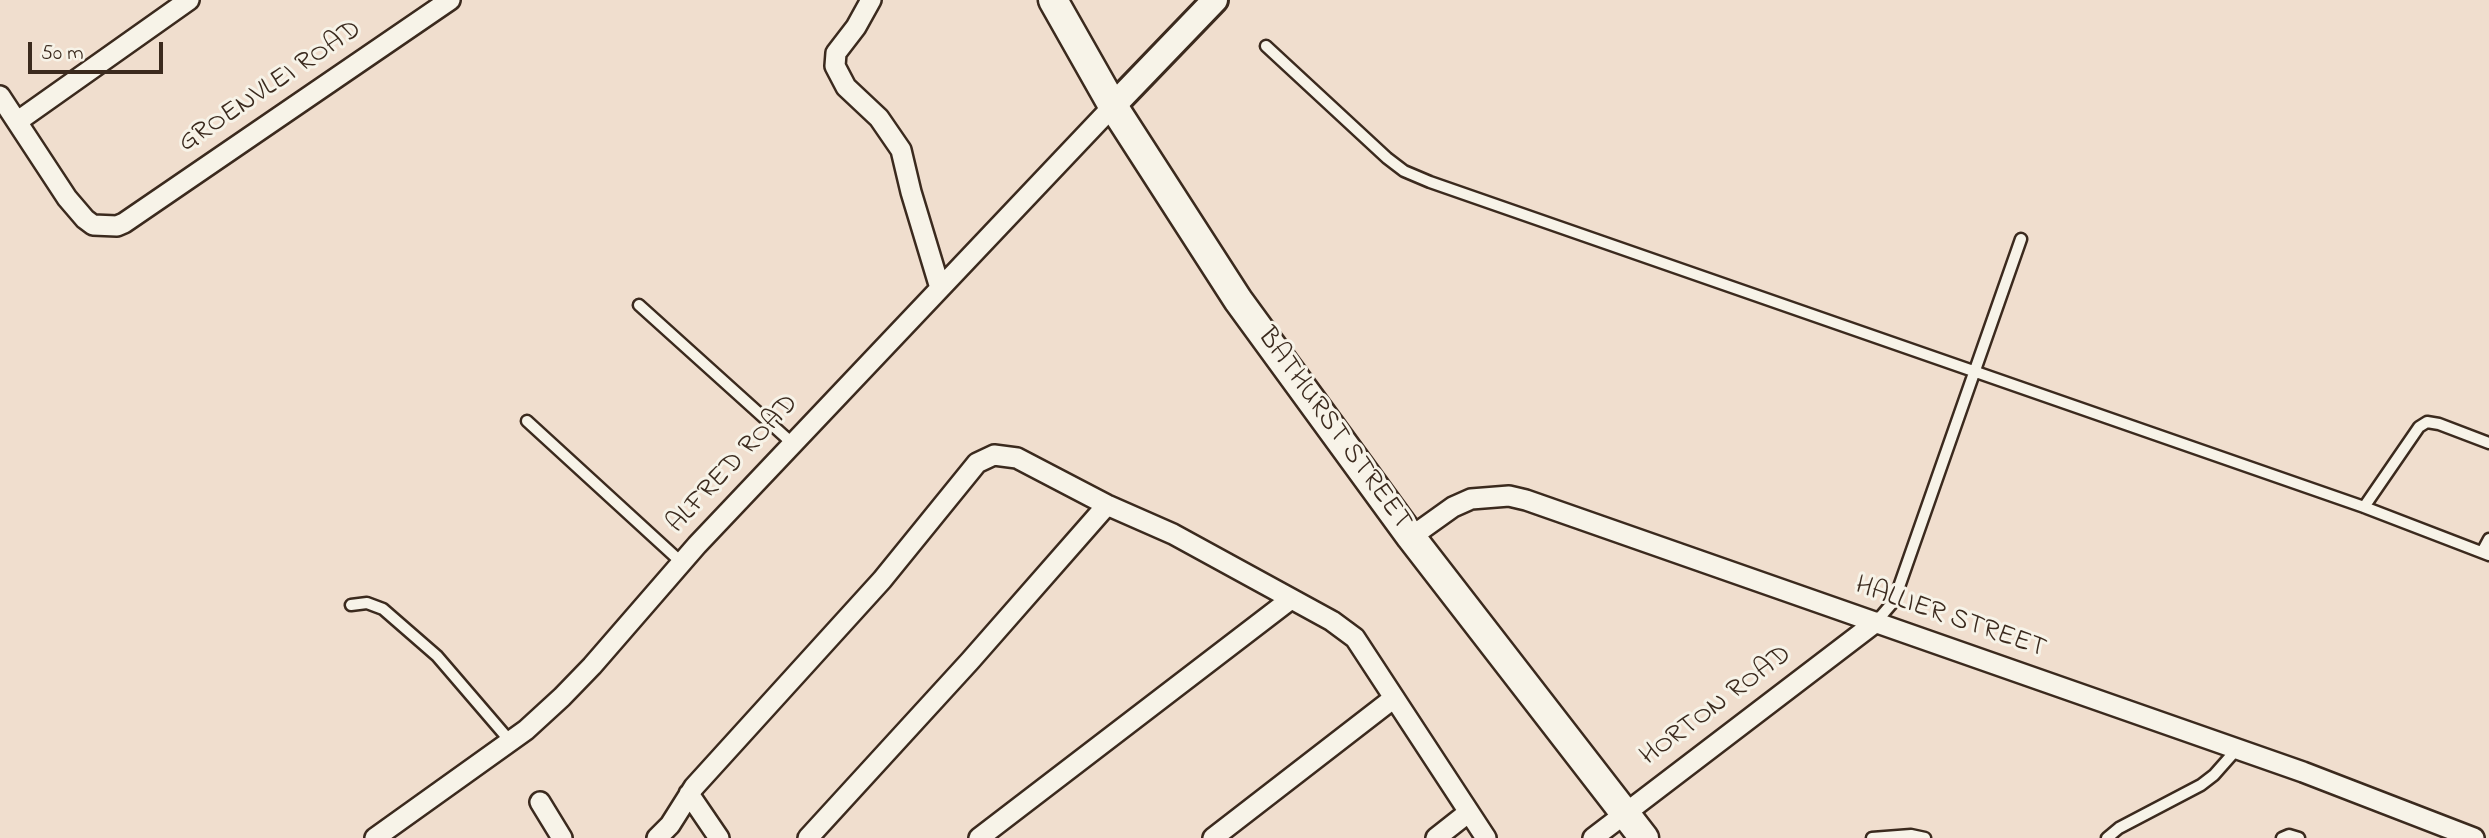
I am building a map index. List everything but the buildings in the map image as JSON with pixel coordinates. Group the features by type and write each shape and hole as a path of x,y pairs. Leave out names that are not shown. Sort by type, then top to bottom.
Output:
{"main road":[{"name":"BATHURST STREET","path":"1053,0 1113,106 1238,300 1411,537 1644,838"}],"street":[{"path":"0,96 18,121 189,0"},
{"name":"GROENVLEI ROAD","path":"18,121 67,198 85,219 93,225 117,226 450,0"},
{"path":"871,0 836,53 835,66 846,87 879,118 901,150 940,288"},
{"path":"1113,106 1215,0"},
{"name":"ALFRED ROAD","path":"375,838 526,730 592,666 681,562 1113,106"},
{"path":"657,838 670,825 689,794 882,580 977,463 984,458 1003,455 1017,458 1107,505 1173,534 1332,621 1355,638 1486,838"},
{"name":"HALLIER STREET","path":"1411,537 1453,507 1471,499 1509,496 2237,749 2474,838"},
{"path":"808,838 970,662 1107,505"},
{"path":"979,838 1291,599"},
{"name":"HORTON ROAD","path":"1593,838 1876,622"},
{"path":"1213,838 1394,698"},
{"path":"689,794 719,838"},
{"path":"540,802 562,838"},
{"path":"1436,838 1469,812"}],"lane":[{"path":"1266,46 1387,158 1404,171 1451,190 2364,507 2486,554 2489,539"},
{"path":"1876,622 1894,601 2021,239"},
{"path":"639,305 792,443"},
{"path":"527,421 681,562"},
{"path":"2364,507 2419,427 2427,422 2489,443"},
{"path":"351,605 367,603 383,608 437,656 510,741"},
{"path":"2107,838 2119,828 2201,785 2214,775 2237,749"},
{"path":"1872,838 1911,835 1925,838"},
{"path":"2282,838 2292,835 2299,838"}]}
